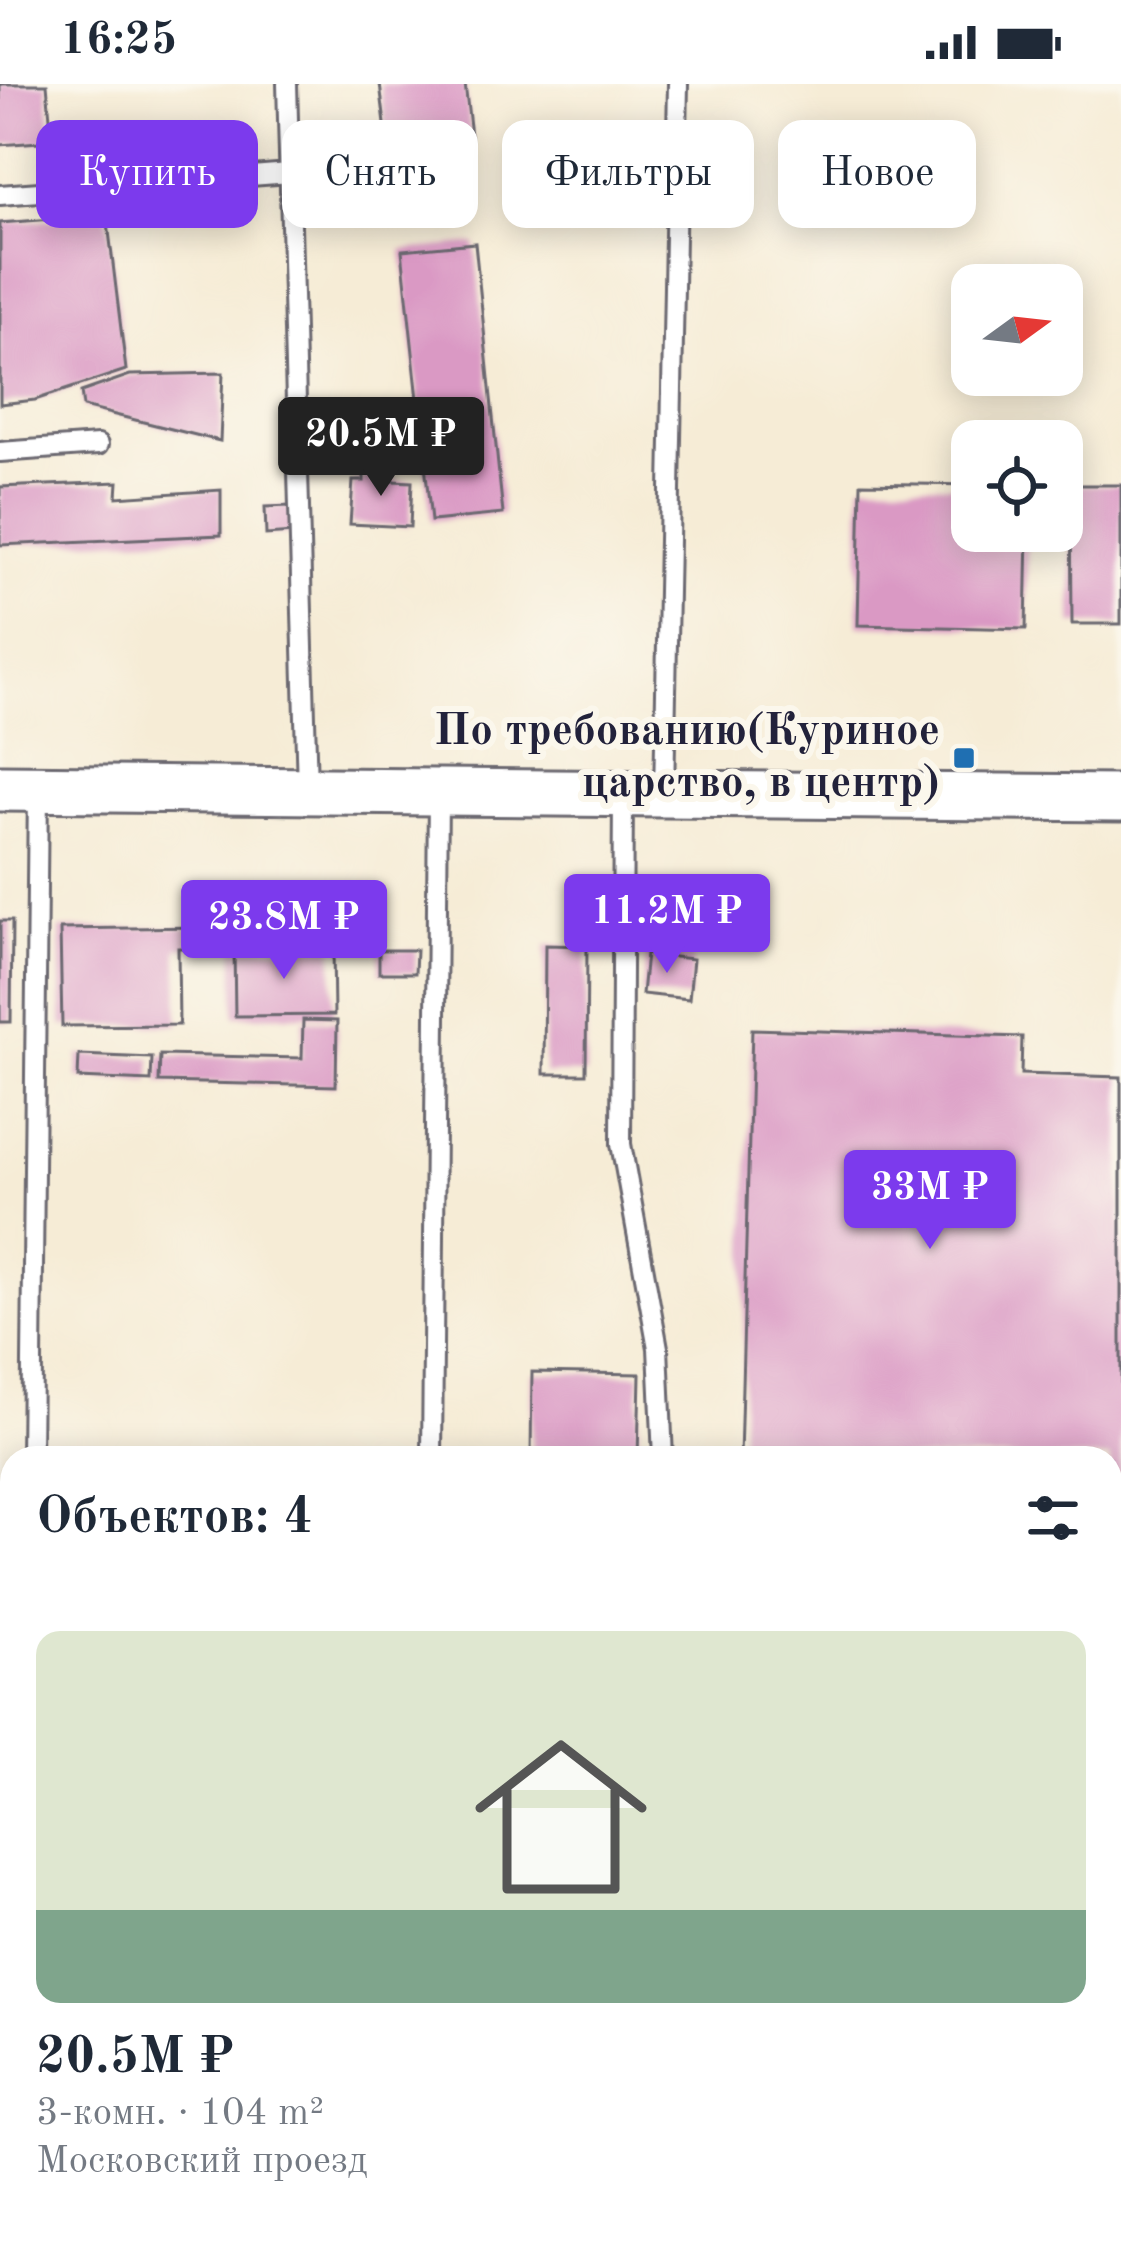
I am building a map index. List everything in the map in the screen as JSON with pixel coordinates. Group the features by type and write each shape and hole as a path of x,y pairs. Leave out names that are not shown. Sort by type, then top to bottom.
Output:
{"street":[{"path":"19,788 1121,798"}],"lane":[{"path":"287,84 288,120"},
{"path":"662,1446 658,1348 621,1144 644,794 678,84"},
{"path":"0,196 282,174"},
{"path":"292,228 307,788"},
{"path":"0,452 98,445"},
{"path":"19,788 31,1446"},
{"path":"432,1446 438,790"}],"building":[{"path":"0,84 47,84 50,120 36,120 36,142 0,145"},
{"path":"380,84 465,84 469,120 384,120"},
{"path":"36,220 36,228 109,228 126,370 35,400 0,404 0,223"},
{"path":"475,243 503,514 431,521 402,250"},
{"path":"223,373 220,441 83,407 81,392 130,375"},
{"path":"364,466 394,467 393,481 412,482 410,527 350,524 353,481 364,481"},
{"path":"118,482 117,497 221,490 221,535 0,545 0,487"},
{"path":"861,483 951,485 951,552 1028,552 1026,629 858,625"},
{"path":"1083,485 1121,485 1121,624 1072,624 1071,552 1083,552"},
{"path":"291,506 293,533 266,535 265,507"},
{"path":"0,921 12,921 11,1022 0,1022"},
{"path":"201,927 201,948 178,948 179,1025 62,1026 60,929"},
{"path":"545,945 587,946 586,1074 544,1074"},
{"path":"333,947 334,1015 235,1016 234,948"},
{"path":"379,950 416,950 415,973 379,973"},
{"path":"646,954 693,959 689,999 642,994"},
{"path":"303,1020 337,1021 336,1086 159,1082 160,1055 302,1058"},
{"path":"752,1029 1022,1037 1021,1074 1121,1077 1121,1446 740,1446"},
{"path":"79,1055 152,1058 151,1081 78,1078"},
{"path":"532,1372 640,1374 638,1446 531,1446"}],"place":[{"name":"По требованию(Куриное царство, в центр)","path":"964,758"}]}
